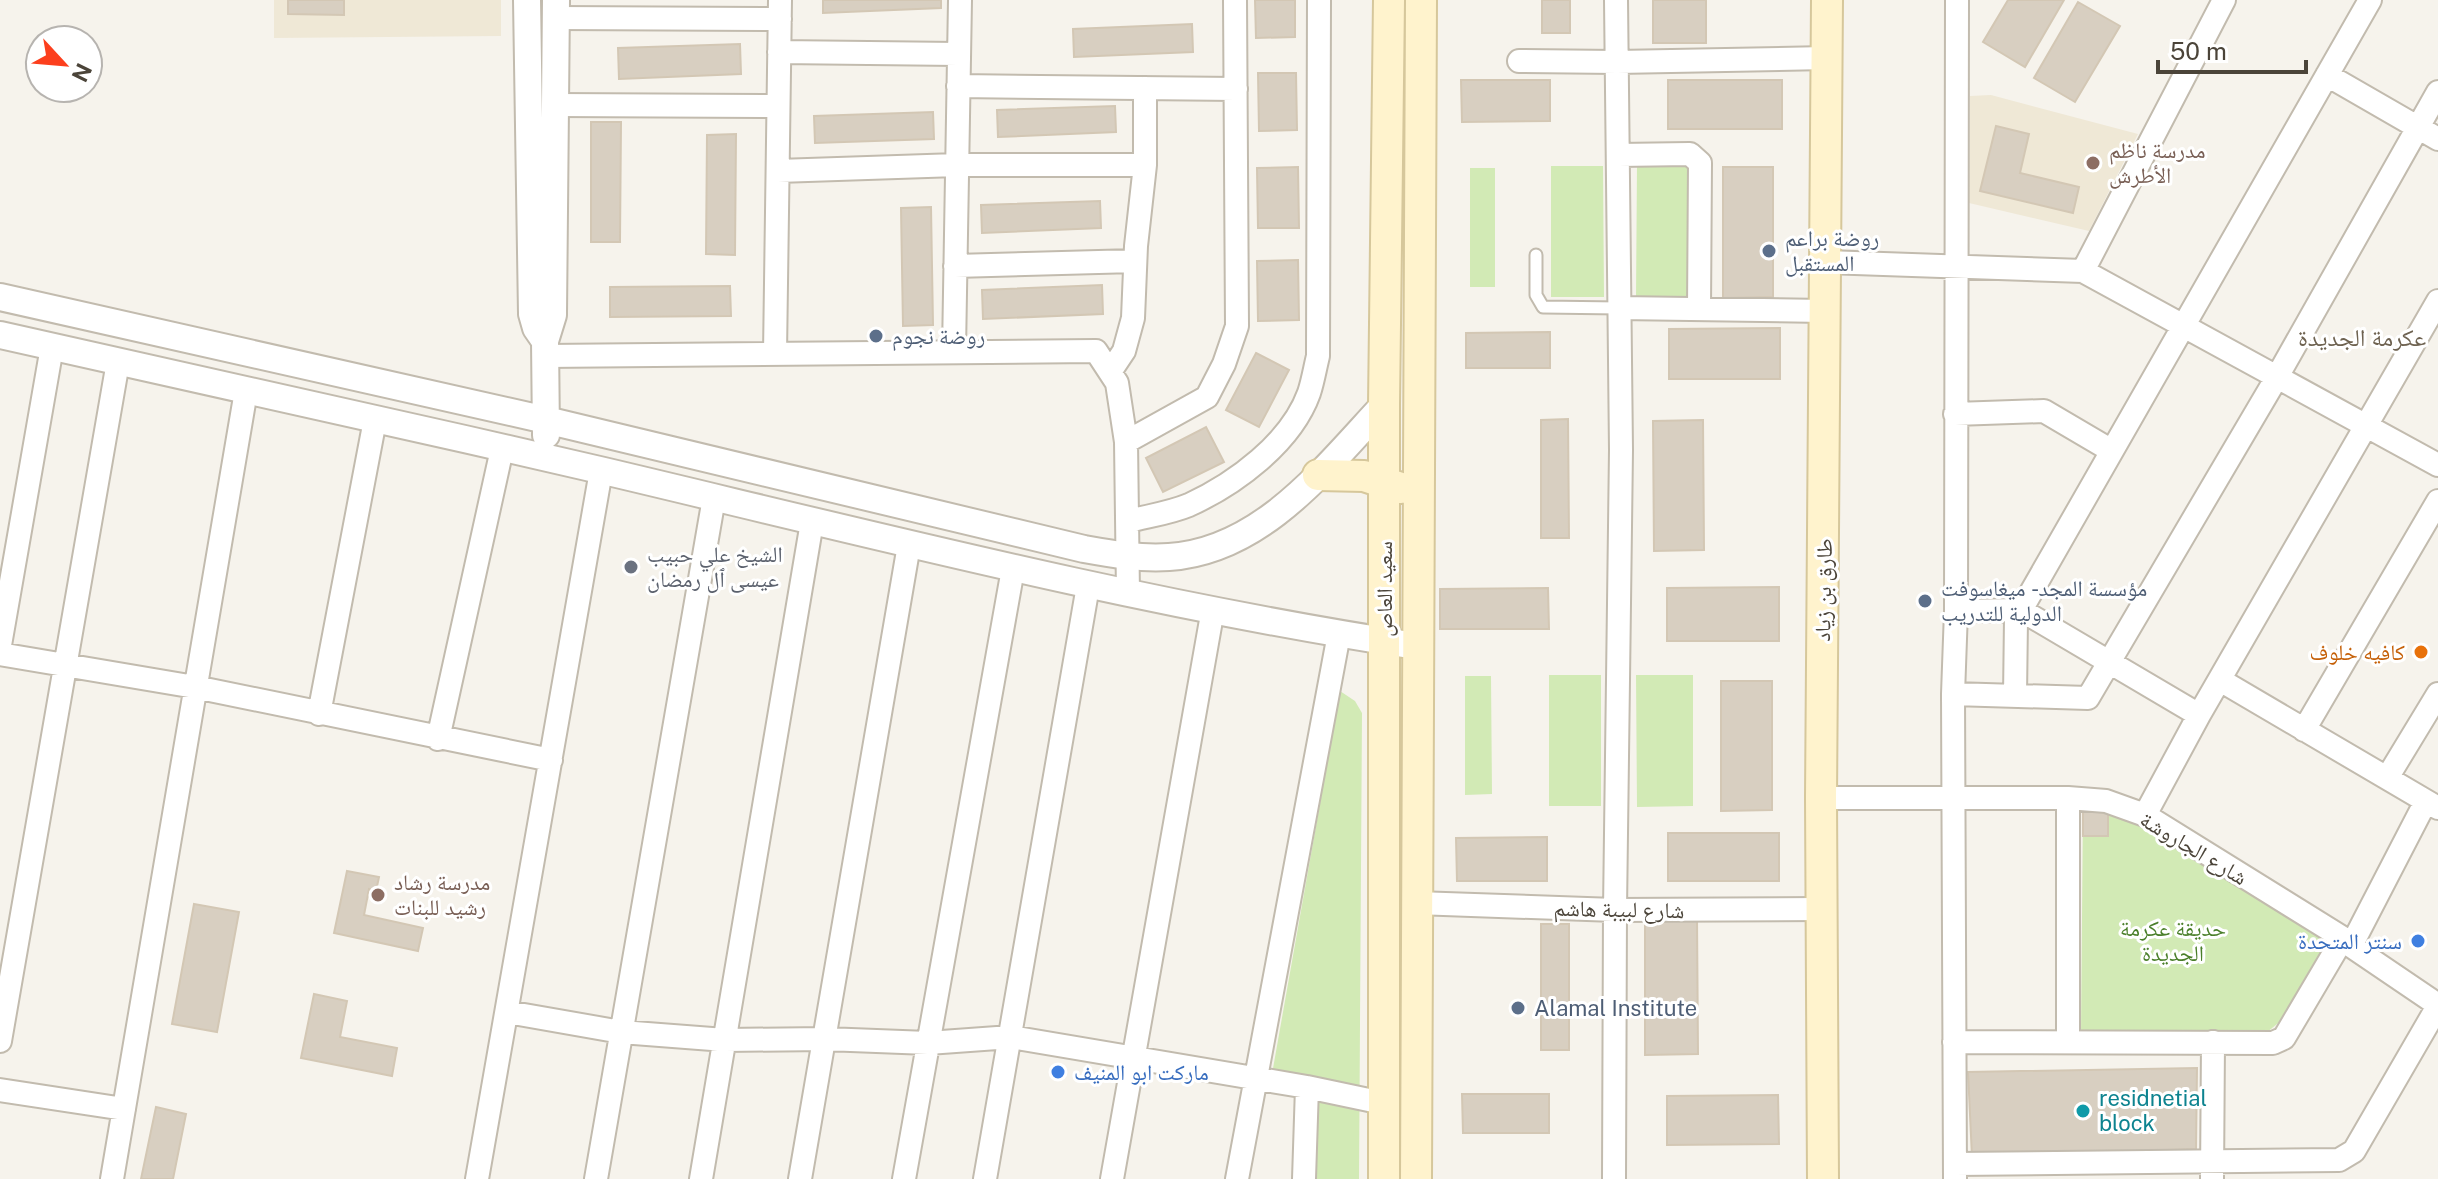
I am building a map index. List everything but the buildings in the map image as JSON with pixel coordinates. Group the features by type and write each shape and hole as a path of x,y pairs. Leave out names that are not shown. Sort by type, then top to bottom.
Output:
{"main road":[{"name":"سعيد العاص","path":"1384,1179 1384,405 1389,0"},
{"path":"1416,1179 1421,0"},
{"name":"طارق بن زياد","path":"1823,1179 1821,798 1827,0"},
{"path":"1318,475 1343,473 1384,481 1417,497"}],"street":[{"path":"527,0 532,314 545,349"},
{"path":"954,351 960,0"},
{"path":"1126,442 1207,397 1224,364 1237,326 1235,0"},
{"path":"1129,521 1186,506 1257,464 1288,429 1308,395 1318,356 1319,0"},
{"path":"1614,1179 1621,450 1616,0"},
{"path":"1957,0 1956,611 1953,694 1955,1172 2212,1170 2339,1160 2354,1151 2438,1005"},
{"path":"2083,271 2224,0"},
{"path":"2015,696 2016,619 2370,0"},
{"path":"545,458 545,349 553,315 556,9 780,9 775,354"},
{"path":"779,52 958,54"},
{"path":"1519,61 1827,58"},
{"path":"2327,75 2438,139"},
{"path":"958,86 1236,89"},
{"path":"1110,372 1124,351 1133,318 1135,261 1145,165 1145,88"},
{"path":"1953,694 2088,698 2277,377 2438,92"},
{"path":"554,105 778,106"},
{"path":"1618,155 1690,154 1700,163 1699,309"},
{"path":"778,171 957,165 1145,165"},
{"path":"955,266 1135,261"},
{"path":"1826,262 2083,271 2438,465"},
{"path":"0,297 546,420 1084,549 1129,557 1171,557 1195,553 1241,537 1270,517 1318,475 1384,405"},
{"path":"2145,815 2199,715 2438,301"},
{"path":"1619,308 1825,311"},
{"path":"0,335 545,458 1088,586 1416,646"},
{"path":"0,645 52,347"},
{"path":"545,349 775,354 1096,351 1117,383 1126,442 1128,593"},
{"path":"0,1041 118,362"},
{"path":"112,1179 246,391"},
{"path":"1955,414 2044,411 2112,451"},
{"path":"319,714 375,420"},
{"path":"438,739 502,449"},
{"path":"477,1179 601,471"},
{"path":"596,1179 714,498"},
{"path":"2304,730 2438,501"},
{"path":"701,1179 812,522"},
{"path":"800,1179 909,545"},
{"path":"904,1179 1013,569"},
{"path":"985,1179 1088,586"},
{"path":"1112,1179 1213,609"},
{"path":"1956,611 2021,610 2199,715"},
{"path":"1237,1179 1339,634"},
{"path":"0,654 195,687 551,760"},
{"path":"1954,1042 2273,1043 2284,1038 2432,805 2220,680"},
{"path":"2387,778 2438,694"},
{"name":"شارع الجاروشة","path":"1821,798 2068,798 2106,801 2145,815 2347,942 2438,1005"},
{"path":"2068,798 2068,1042"},
{"name":"شارع لبيبة هاشم","path":"1416,903 1615,910 1823,909"},
{"path":"507,1012 621,1032 725,1040 825,1039 928,1043 1011,1037 1307,1087 1383,1103"},
{"path":"2212,1170 2213,1042"},
{"path":"1304,1179 1307,1087"},
{"path":"0,1090 124,1109"}],"lane":[{"path":"1536,255 1536,295 1543,307 1619,308"}],"shaded area":[{"path":"274,0 501,0 501,36 274,38"},
{"path":"1991,95 2138,134 2089,231 1969,203 1970,96"}],"green space":[{"path":"1637,164 1690,166 1689,299 1636,298"},
{"path":"1551,166 1603,166 1604,297 1551,297"},
{"path":"1470,168 1495,168 1495,287 1470,287"},
{"path":"1549,675 1601,675 1601,806 1549,806"},
{"path":"1636,675 1693,675 1693,806 1637,807"},
{"path":"1465,676 1491,676 1492,794 1465,795"},
{"path":"1340,691 1355,701 1362,713 1359,1179 1308,1179 1312,1079 1272,1074"},
{"name":"حديقة عكرمة الجديدة","path":"2106,801 2323,926 2324,952 2282,1020 2266,1033 2081,1032 2083,805"}],"place":[{"name":"مدرسة ناظم الأطرش","path":"2093,163"},
{"name":"روضة براعم المستقبل","path":"1769,251"},
{"name":"روضة نجوم","path":"876,336"},
{"name":"الشيخ علي حبيب عيسى ٱل رمضان","path":"631,567"},
{"name":"مؤسسة المجد - ميغاسوفت الدولية للتدريب","path":"1925,601"},
{"name":"كافيه خلوف","path":"2421,652"},
{"name":"مدرسة رشاد رشيد للبنات","path":"378,895"},
{"name":"سنتر المتحدة","path":"2418,941"},
{"name":"Alamal Institute","path":"1518,1008"},
{"name":"ماركت ابو المنيف","path":"1058,1072"},
{"name":"residnetial block","path":"2083,1111"}],"district":[{"name":"عكرمة الجديدة","path":"2362,338"}]}
